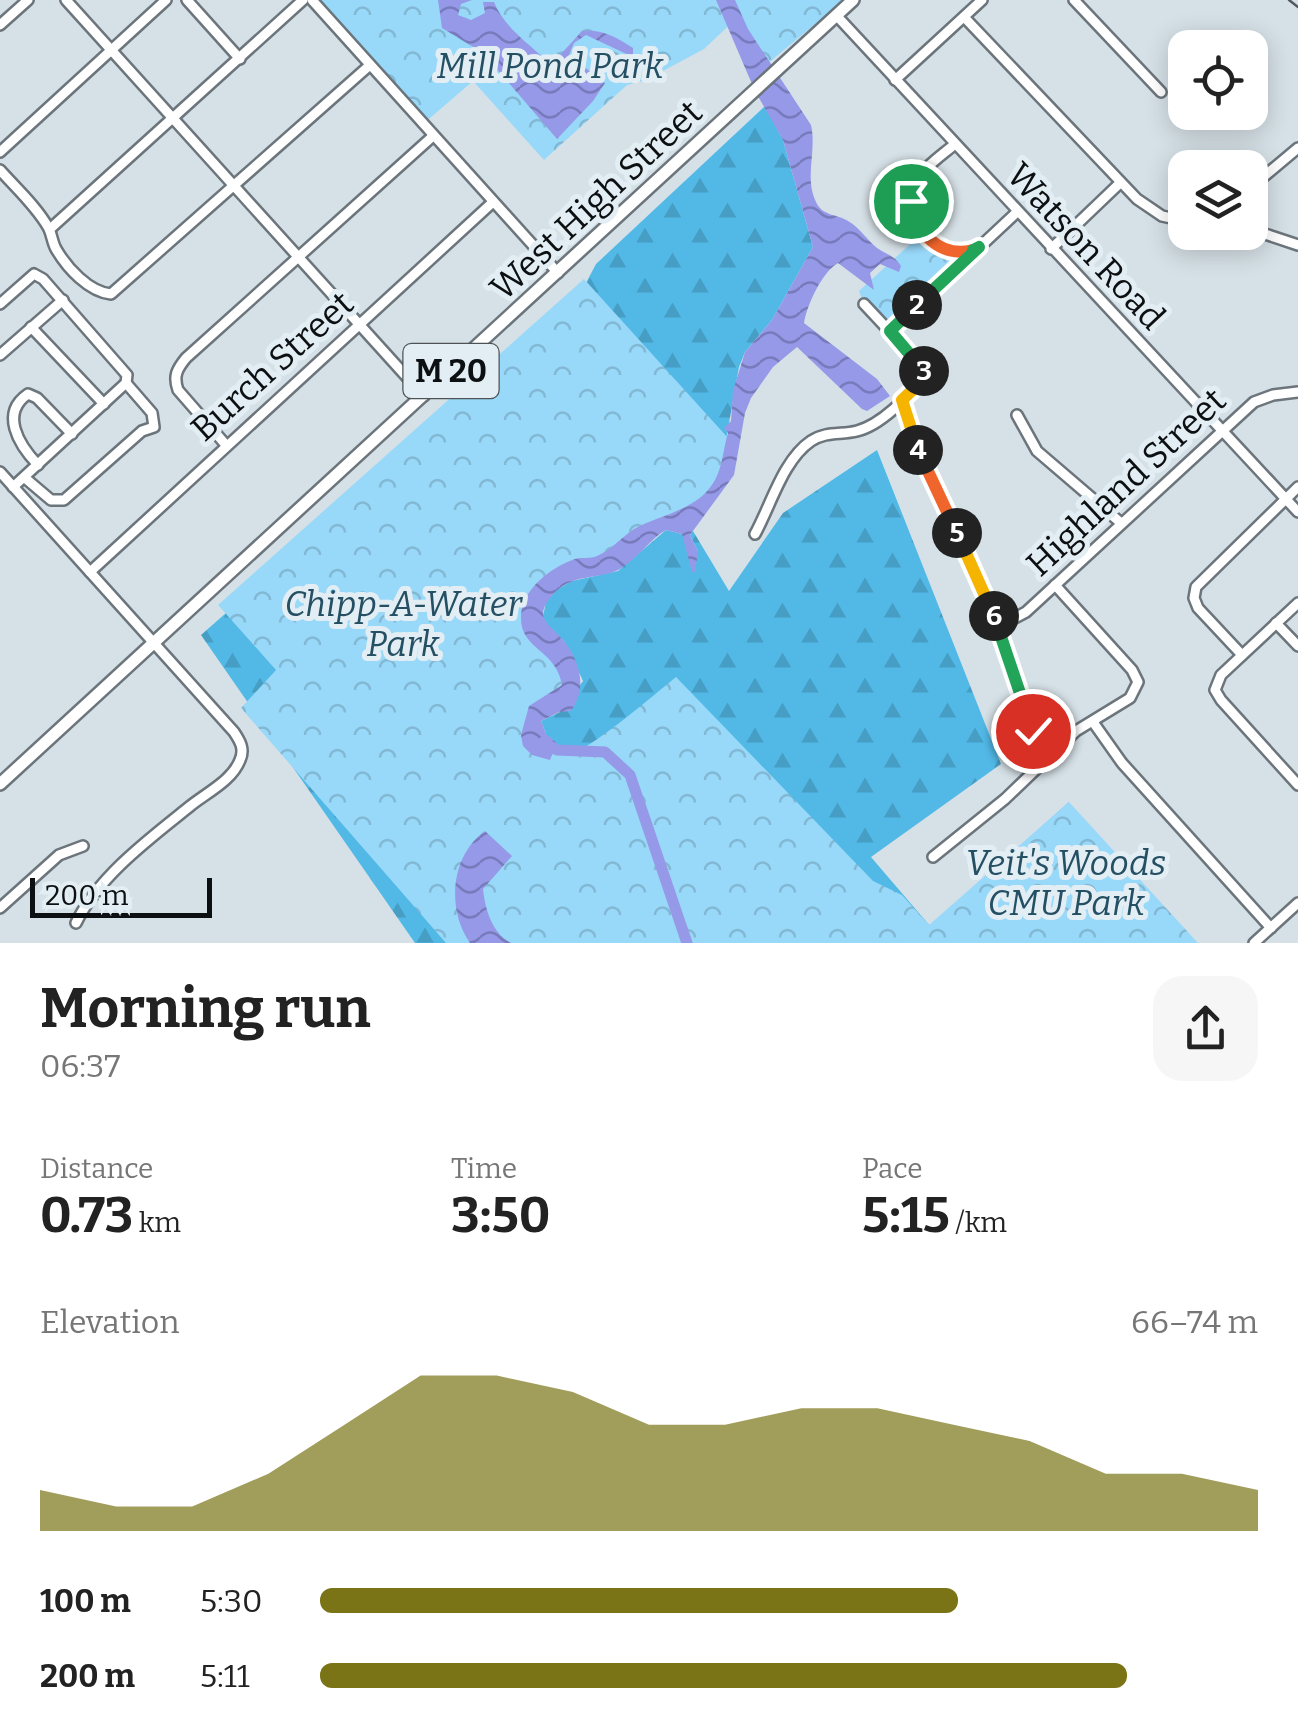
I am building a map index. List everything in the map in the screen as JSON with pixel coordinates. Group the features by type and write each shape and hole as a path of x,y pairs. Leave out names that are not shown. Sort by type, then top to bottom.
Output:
{"main road":[{"name":"West High Street","path":"154,641 852,0"},
{"name":"M 20","path":"0,784 154,641"}],"street":[{"path":"0,25 28,0"},
{"path":"66,0 424,396"},
{"path":"0,152 166,0"},
{"path":"187,0 240,59"},
{"path":"50,229 302,0"},
{"path":"312,0 558,273"},
{"path":"895,80 982,0"},
{"path":"1074,0 1160,92"},
{"name":"Watson Road","path":"836,16 1298,512"},
{"path":"964,17 1120,183 1157,214 1168,217"},
{"path":"0,170 50,229 53,246 87,285 99,293 111,294 370,65"},
{"path":"226,445 178,390 177,369 433,136"},
{"path":"954,144 917,181 912,195 914,218 927,238 947,249 964,252 979,247"},
{"path":"1268,173 1298,148"},
{"path":"1051,249 1120,183"},
{"name":"Burch Street","path":"90,572 493,202"},
{"path":"890,331 1017,212"},
{"path":"1268,235 1298,246"},
{"path":"0,304 34,274 63,300 127,376 126,383 13,487"},
{"path":"0,356 63,300"},
{"path":"755,534 792,462 805,446 822,436 868,428 922,380 924,371 864,304"},
{"path":"32,327 104,404"},
{"path":"25,478 51,500 64,500 142,431 154,426 152,412 126,383"},
{"name":"Highland Street","path":"998,627 1023,615 1258,400 1298,392"},
{"path":"38,466 9,428 8,411 12,404 28,394 37,398 72,434"},
{"path":"902,400 919,452 998,627 1033,731 1049,754"},
{"path":"1017,416 1037,450 1122,523"},
{"path":"0,472 234,732 242,748 242,759 231,775 188,807 86,901 76,923"},
{"path":"1242,655 1198,608 1194,591 1298,488"},
{"path":"933,857 1006,799 1076,731 1128,700 1136,688 1138,679 1132,670 1055,585"},
{"path":"1298,603 1219,678 1215,690 1298,785"},
{"path":"1276,623 1298,646"},
{"path":"1093,722 1122,763 1271,928"},
{"path":"0,908 59,855 84,846"},
{"path":"1254,943 1298,903"}],"green space":[{"name":"Mill Pond Park","path":"312,0 844,0 761,69 737,18 704,49 646,80 627,85 544,160 473,81 423,124"},
{"path":"765,106 783,140 813,247 772,320 745,352 726,440 566,321 596,264"},
{"path":"919,236 962,262 890,331 864,304 859,291"},
{"name":"Chipp-A-Water Park","path":"584,279 738,449 721,492 545,586 538,621 572,671 533,726 540,738 557,750 578,750 612,729 676,677 873,881 902,895 929,925 1069,802 1198,943 446,943 241,708 276,670 218,605"},
{"name":"Veit's Woods CMU Park","path":"877,450 1001,764 871,857 930,926 1069,802 1095,943 415,943 201,635 310,539 529,706 546,734 541,721 560,712 583,681 564,641 548,628 543,617 546,601 558,589 572,581 618,571 666,530 682,534 698,552 690,535 693,531 729,591 783,513"}],"water":[{"path":"438,0 472,0 461,4 458,15 471,20 485,13 483,2 494,2 511,28 551,65 582,31 615,37 633,48 633,57 586,35 574,43 567,60 605,83 557,139 483,53 442,28"},
{"path":"716,0 735,0 748,29 811,125 811,183 819,207 852,224 901,266 899,272 880,264 870,273 874,290 838,263 816,290 804,323 877,379 890,396 867,411 862,409 797,347 773,367 751,398 734,475 690,535 698,552 695,572 682,534 666,530 620,569 576,580 558,589 545,605 544,617 575,658 580,685 571,711 541,721 546,734 557,743 550,760 532,755 523,746 521,735 529,706 562,685 553,664 522,628 526,598 556,568 602,553 634,529 683,508 708,490 721,463 728,433 724,428 731,421 733,391 745,352 772,320 813,247 783,140 755,91"},
{"path":"485,831 512,856 483,889 491,920 511,943 470,943 457,915 459,868 474,841"}],"waterway":[{"path":"543,742 557,750 605,752 630,775 687,943"}],"railway":[{"path":"1289,0 1298,7"}],"route":[{"path":"911,201 916,224 934,243 956,252 979,247 890,331 924,368 922,380 902,400 919,452 994,617 1033,731"}]}
